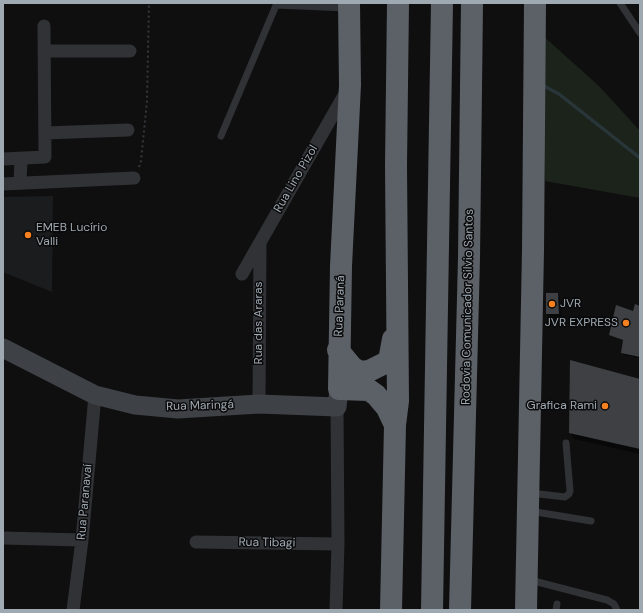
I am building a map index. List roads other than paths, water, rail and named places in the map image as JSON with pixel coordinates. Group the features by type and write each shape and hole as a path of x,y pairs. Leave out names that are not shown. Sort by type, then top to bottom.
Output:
{"highway":[{"path":"391,610 395,425 398,401 396,166 398,3"},
{"path":"432,610 442,25 441,3"},
{"name":"Rodovia Comunicador Silvio Santos","path":"460,610 469,258 472,3"},
{"path":"526,610 528,580 535,3"},
{"name":"Rua Paraná","path":"338,398 338,350 350,85 349,6"},
{"path":"338,398 369,390 381,385 385,381 388,374 398,307"},
{"path":"338,350 352,367 360,372 378,367 389,361"},
{"path":"369,390 382,399 395,425"}],"main road":[{"name":"Rua Maringá","path":"3,348 95,395 135,405 178,409 338,398"}],"street":[{"path":"3,159 45,157 44,26"},
{"path":"44,51 130,51"},
{"name":"Rua Lino Pizol","path":"242,274 350,85"},
{"path":"45,132 128,130"},
{"path":"20,183 21,158"},
{"path":"3,184 134,178"},
{"name":"Rua das Araras","path":"259,404 260,242"},
{"name":"Rua Paranavaí","path":"73,610 82,540 95,395"},
{"name":"Rua Paraná","path":"336,610 338,544 338,398"},
{"path":"3,538 82,540"},
{"name":"Rua Tibagi","path":"196,542 338,544"}],"lane":[{"path":"620,3 640,33"},
{"path":"221,136 276,4 349,6"},
{"path":"529,502 565,497 569,494 570,490 566,443"},
{"path":"529,502 591,521"},
{"path":"528,580 608,600 614,604 617,610"}],"waterway":[{"path":"542,85 559,94 640,158"}],"place":[{"name":"EMEB Lucírio Valli","path":"28,235"},
{"name":"JVR","path":"552,304"},
{"name":"JVR EXPRESS","path":"626,323"},
{"name":"Grafica Rami","path":"605,406"}]}
